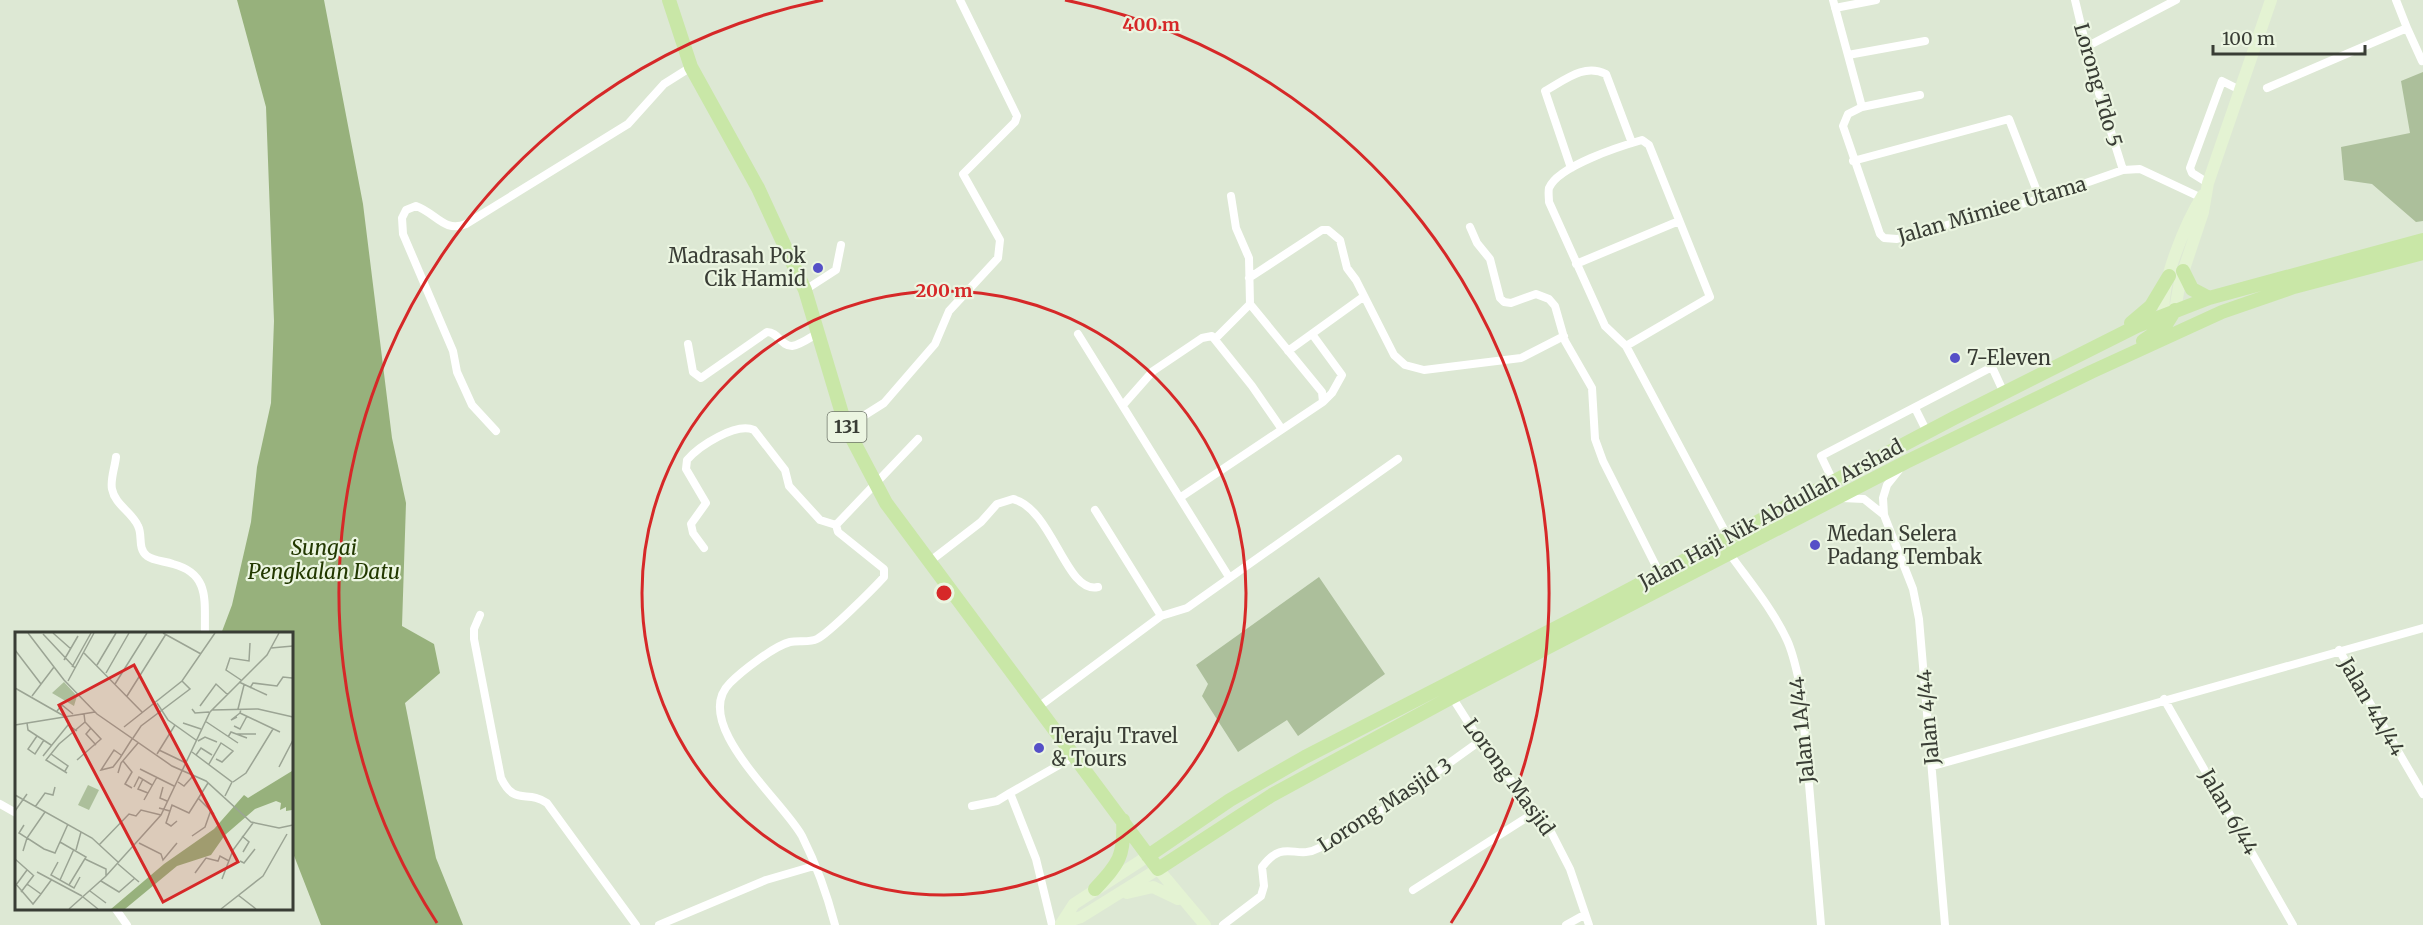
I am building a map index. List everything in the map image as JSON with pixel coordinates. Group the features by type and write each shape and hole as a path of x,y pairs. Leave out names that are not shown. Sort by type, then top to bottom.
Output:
{"main road":[{"name":"131","path":"669,0 691,67 758,188 805,290 846,427 875,483 902,527 1158,869"},
{"path":"2091,372 2158,332 2170,315 2199,226 2205,193 2271,0"},
{"path":"2170,315 2164,297 2169,276 2188,223 2205,193"},
{"name":"Jalan Haji Nik Abdullah Arshad","path":"1148,856 1230,800 1305,757 1927,432 2105,342 2210,298 2423,240"},
{"name":"Jalan Haji Nik Abdullah Arshad","path":"1158,869 1272,795 1452,697 1906,462 2091,372 2222,312 2294,288 2423,253"},
{"path":"2183,271 2192,289 2210,298"},
{"path":"2105,342 2151,306 2169,276"},
{"path":"2170,315 2188,319 2222,312"},
{"path":"1095,889 1121,858 1124,845 1123,820"},
{"path":"1058,924 1074,904 1148,856"},
{"path":"1058,924 1082,917 1158,869 1205,925"},
{"path":"1109,899 1154,887 1184,902"}],"street":[{"path":"846,427 884,403 935,344 949,311 994,263 1000,252 998,234 963,174 1008,129 1017,116 960,0"},
{"path":"1876,0 1834,4 1862,107 1920,95"},
{"name":"Lorong Tdo 5","path":"2075,0 2086,47 2123,170"},
{"path":"2086,47 2176,0"},
{"path":"2396,0 2422,61"},
{"path":"2267,88 2407,28"},
{"path":"1848,55 1925,41"},
{"path":"496,431 472,405 457,372 453,351 403,234 402,218 409,207 416,206 425,209 444,225 455,228 466,224 628,124 664,84 691,67"},
{"path":"1570,168 1545,91 1584,70 1596,69 1606,74 1632,143"},
{"path":"2205,193 2190,168 2222,81 2240,90"},
{"name":"Jalan Mimiee Utama","path":"1862,107 1848,114 1843,126 1853,161 1880,234 1884,238 1897,239 2040,199 2123,170 2140,169 2205,193"},
{"path":"1853,161 2009,119 2040,199"},
{"path":"1626,346 1710,297 1649,145 1642,140 1570,168 1558,176 1549,189 1550,202 1605,326 1626,346 1728,537"},
{"path":"1231,196 1236,228 1249,258 1250,304 1322,392 1323,402"},
{"path":"1576,264 1679,221"},
{"path":"1470,227 1477,243 1490,259 1500,298 1504,302 1510,303 1536,294 1549,299 1555,306 1564,336 1576,363 1592,388 1595,439 1659,572"},
{"path":"1250,278 1322,230 1328,230 1340,240 1345,265 1394,355 1414,369 1521,358 1564,336"},
{"path":"805,290 836,270 841,245"},
{"path":"1288,351 1363,297"},
{"path":"1216,338 1250,304"},
{"path":"688,344 693,372 701,378 768,332 775,333 786,344 793,346 818,333"},
{"path":"1078,334 1181,497 1229,578"},
{"path":"1181,497 1323,402 1332,393 1342,375 1312,334"},
{"path":"1123,405 1153,371 1202,338 1209,336 1216,338 1281,428"},
{"path":"1833,481 1821,456 1992,367 2004,393"},
{"path":"1915,408 1927,432"},
{"path":"704,548 693,533 691,524 706,503 686,469 687,460 730,431 740,427 754,430 785,470 789,486 820,520 836,525"},
{"path":"836,525 918,439"},
{"path":"116,458 112,489 118,502 131,513 140,529 141,547 146,555 192,572 201,580 205,632"},
{"path":"1037,708 1161,616 1187,608 1398,459"},
{"path":"1884,515 1883,498 1887,485 1906,462"},
{"path":"1840,498 1864,499 1884,515"},
{"path":"929,562 981,522 997,504 1013,499 1028,506 1043,520 1060,554 1082,586 1091,589 1098,587"},
{"path":"1095,510 1161,616"},
{"name":"Jalan 4/44","path":"1884,515 1913,589 1919,619 1945,925"},
{"path":"835,925 827,894 791,819 753,776 725,730 720,714 720,699 730,683 782,646 818,639 884,577 884,569 838,532 836,525"},
{"name":"Jalan 1A/44","path":"1730,553 1772,613 1787,641 1796,671 1802,700 1821,925"},
{"path":"480,615 474,629 474,639 501,778 505,787 512,795 519,798 536,797 548,803 636,925"},
{"path":"1933,766 2164,699 2423,628"},
{"name":"Jalan 4A/44","path":"2340,650 2423,794"},
{"name":"Lorong Masjid","path":"1452,697 1480,741 1537,811 1570,869 1589,925"},
{"name":"Jalan 6/44","path":"2164,699 2294,925"},
{"name":"Lorong Masjid 3","path":"1223,925 1261,896 1264,886 1261,875 1262,867 1278,852 1285,849 1306,854 1320,848 1383,810 1480,741"},
{"path":"972,806 997,801 1073,757"},
{"path":"1010,793 1058,924"},
{"path":"0,804 15,812"},
{"path":"1413,890 1537,811"},
{"path":"659,925 766,880 814,866"},
{"path":"116,910 127,925"},
{"path":"1566,925 1584,915"}],"shaded area":[{"path":"2423,72 2423,221 2416,222 2372,184 2344,180 2341,147 2410,133 2401,81"},
{"path":"1319,577 1385,674 1298,736 1287,720 1238,752 1202,696 1208,684 1196,665"}],"water":[{"name":"Sungai Pengkalan Datu","path":"237,0 324,0 363,204 392,438 406,503 402,626 434,644 440,673 405,703 436,858 463,925 321,925 292,851 292,632 222,632 232,605 251,522 257,467 271,403 274,321 266,107"}],"place":[{"name":"Madrasah Pok Cik Hamid","path":"818,268"},
{"name":"7-Eleven","path":"1955,358"},
{"name":"Medan Selera Padang Tembak","path":"1815,545"},
{"name":"Teraju Travel & Tours","path":"1039,748"}]}
